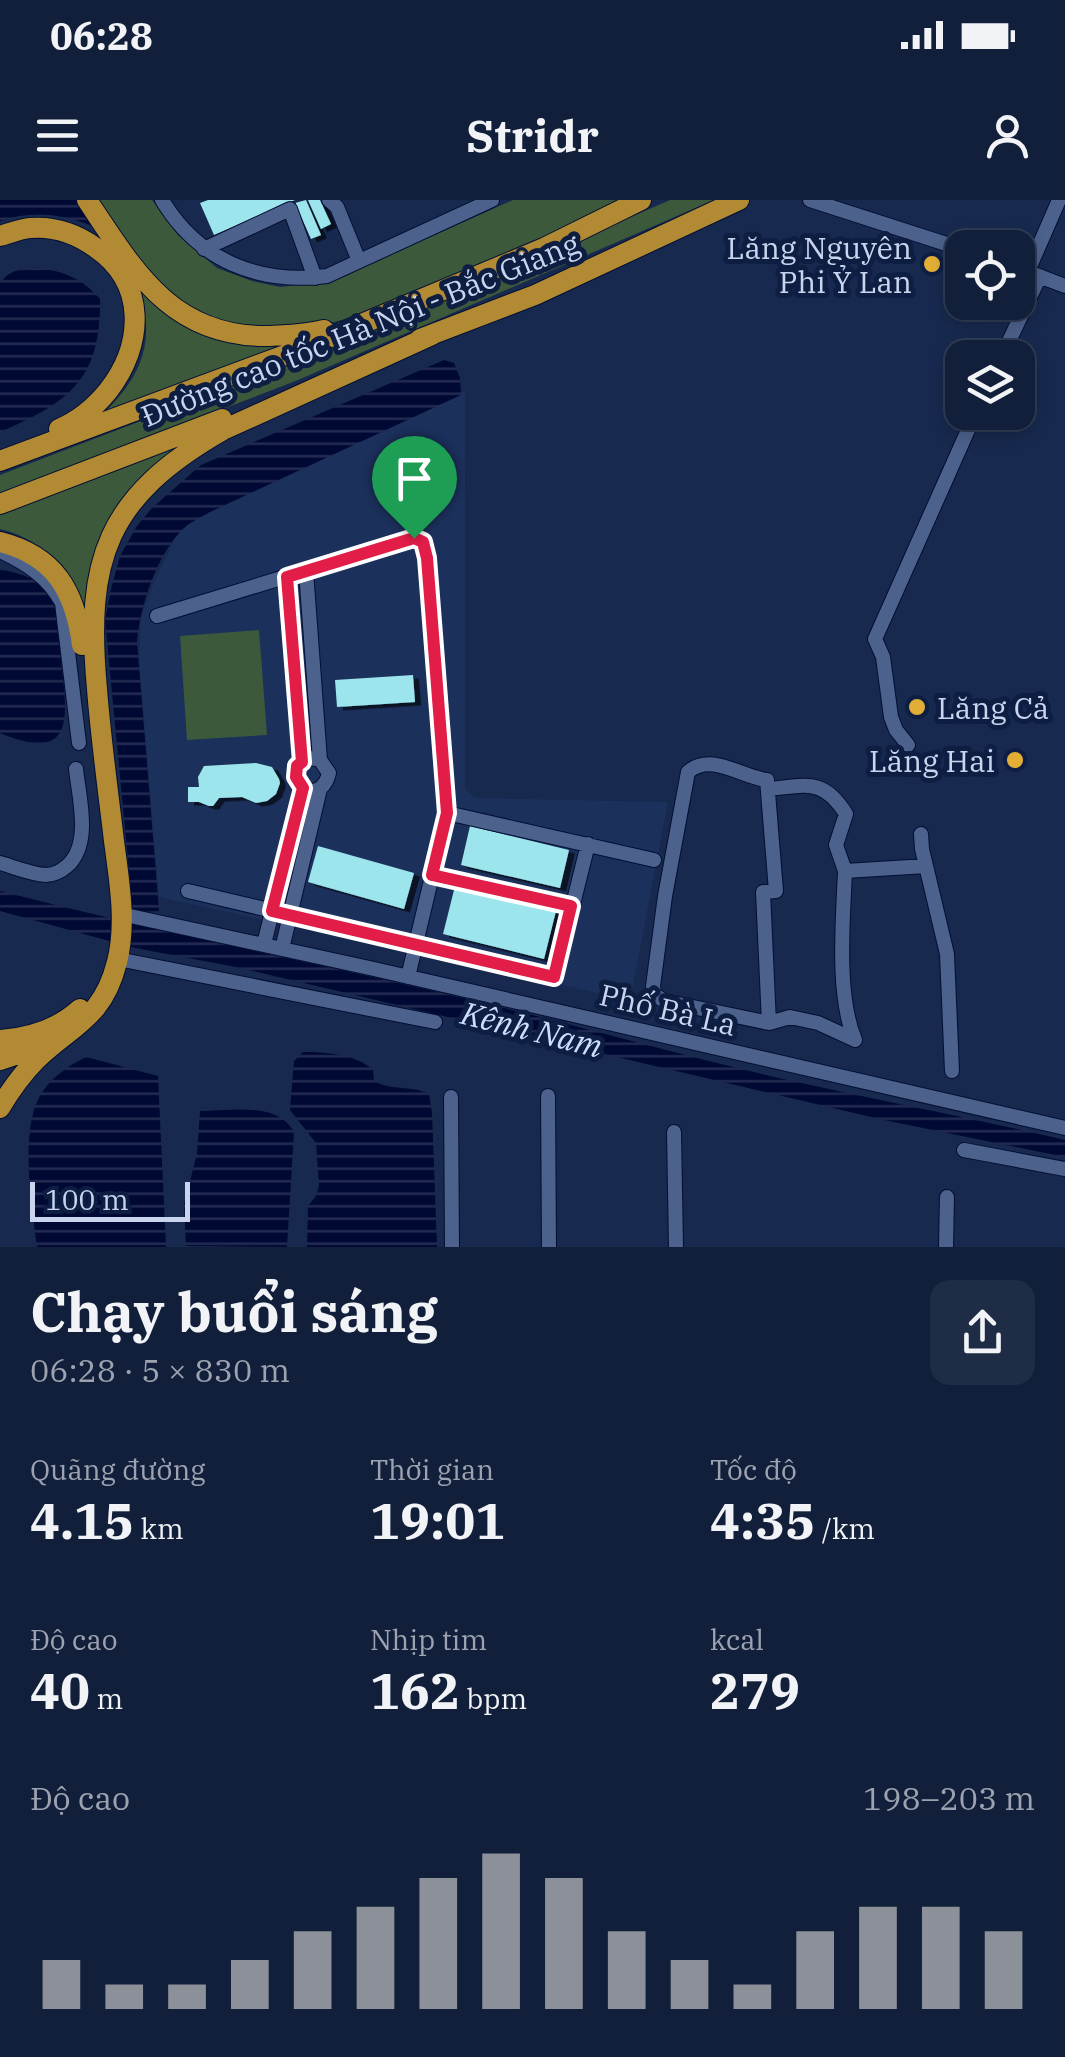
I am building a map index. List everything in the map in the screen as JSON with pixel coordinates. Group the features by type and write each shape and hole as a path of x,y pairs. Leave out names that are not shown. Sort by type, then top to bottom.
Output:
{"highway":[{"path":"87,200 121,251 157,294 188,318 238,335 299,335 330,328 518,259"},
{"name":"Đường cao tốc Hà Nội - Bắc Giang","path":"0,461 309,346 518,259 640,200"},
{"name":"Đường cao tốc Hà Nội - Bắc Giang","path":"0,504 535,294 739,200"},
{"path":"0,236 44,228 84,240 110,257 122,272 135,320 132,347 124,368 98,403 70,424 0,452"},
{"path":"0,1108 30,1066 86,1020 112,982 116,910 92,632 96,582 110,540 152,479 191,449 223,430 432,335"},
{"path":"0,542 28,552 49,566 78,614 116,910"},
{"path":"0,1040 36,1034 77,1013 114,956"},
{"path":"0,1060 62,1038"}],"street":[{"path":"162,200 188,237 204,248 265,275 297,279 327,276 461,206 492,200"},
{"path":"352,200 333,203 359,261"},
{"path":"810,200 945,244"},
{"path":"1035,255 1058,200"},
{"path":"204,248 290,209 315,278"},
{"path":"1035,275 1065,286"},
{"path":"908,744 891,717 882,657 874,639 968,430"},
{"path":"157,616 406,540 423,542 447,813 408,978"},
{"path":"0,551 52,585 62,602 79,743"},
{"path":"306,571 320,760 328,773 326,784 320,788 303,788 296,777 297,766 310,758 320,760"},
{"path":"287,577 302,762"},
{"path":"768,789 819,786 835,798 846,814 836,845 844,871 846,1003 855,1040 790,1017 769,1023 664,1001 652,990 682,790 688,772 701,764 714,764 767,780 776,890 763,892 769,1023"},
{"path":"0,863 50,876 76,858 81,846 76,769"},
{"path":"264,944 303,788"},
{"path":"282,949 320,788"},
{"path":"447,813 654,860"},
{"path":"921,834 947,954 952,1071"},
{"path":"188,892 554,977 588,844"},
{"path":"844,871 926,866"},
{"path":"432,875 571,906"},
{"name":"Phố Bà La","path":"116,910 1065,1128"},
{"path":"114,956 435,1022"},
{"path":"548,1096 549,1247"},
{"path":"451,1097 452,1247"},
{"path":"674,1132 676,1247"},
{"path":"964,1150 1065,1169"},
{"path":"946,1247 948,1197"}],"shaded area":[{"path":"465,391 465,789 475,798 668,802 630,1000 159,897 139,660 141,617 177,534 185,524 224,502"}],"green space":[{"path":"99,200 152,200 178,235 217,268 280,287 331,281 513,200 629,200 533,246 346,319 310,328 221,324 159,289"},
{"path":"670,200 714,200 298,380 0,495 0,475 393,321"},
{"path":"133,278 173,317 203,335 235,344 304,348 77,438 125,388 141,359 146,324"},
{"path":"183,443 135,489 88,615 63,573 44,551 17,534 0,529 0,512"},
{"path":"259,630 267,735 187,740 180,636"}],"water":[{"path":"0,200 76,200 93,226 47,215 0,221"},
{"path":"36,267 71,277 100,299 95,350 76,385 62,398 0,432 0,283 16,271"},
{"path":"444,360 454,363 461,395 208,513 184,528 164,554 146,598 137,642 159,911 133,912 105,620 120,556 152,508 201,465"},
{"path":"0,569 42,586 57,612 65,716 55,738 43,743 0,733"},
{"name":"Kênh Nam","path":"0,891 488,1004 783,1079 1065,1140 1065,1157 884,1120 236,967 135,948 0,911"},
{"path":"303,1052 350,1057 373,1070 374,1081 429,1094 437,1247 307,1247 308,1206 319,1186 316,1143 290,1110 294,1061"},
{"path":"86,1057 158,1076 166,1247 37,1247 29,1167 35,1106 52,1080"},
{"path":"200,1111 265,1112 286,1122 294,1132 287,1247 186,1246 184,1204 197,1154"}],"building":[{"path":"295,200 214,235 200,203"},
{"path":"306,200 321,235 311,239 295,203"},
{"path":"308,200 320,200 331,224 321,229"},
{"path":"413,675 415,702 337,707 335,680"},
{"path":"256,763 272,767 279,779 276,794 267,801 219,798 213,806 188,802 188,787 199,787 198,777 204,766"},
{"path":"470,826 569,850 560,888 461,865"},
{"path":"318,846 414,873 404,909 308,882"},
{"path":"455,886 556,911 544,959 443,934"}],"place":[{"name":"Lăng Nguyên Phi Ỷ Lan","path":"932,264"},
{"name":"Lăng Cả","path":"917,707"},
{"name":"Lăng Hai","path":"1015,760"}],"route":[{"path":"414,538 423,542 426,549 447,813 432,875 571,906 554,977 272,911 303,788 296,777 297,766 302,762 287,577 414,538"}]}
